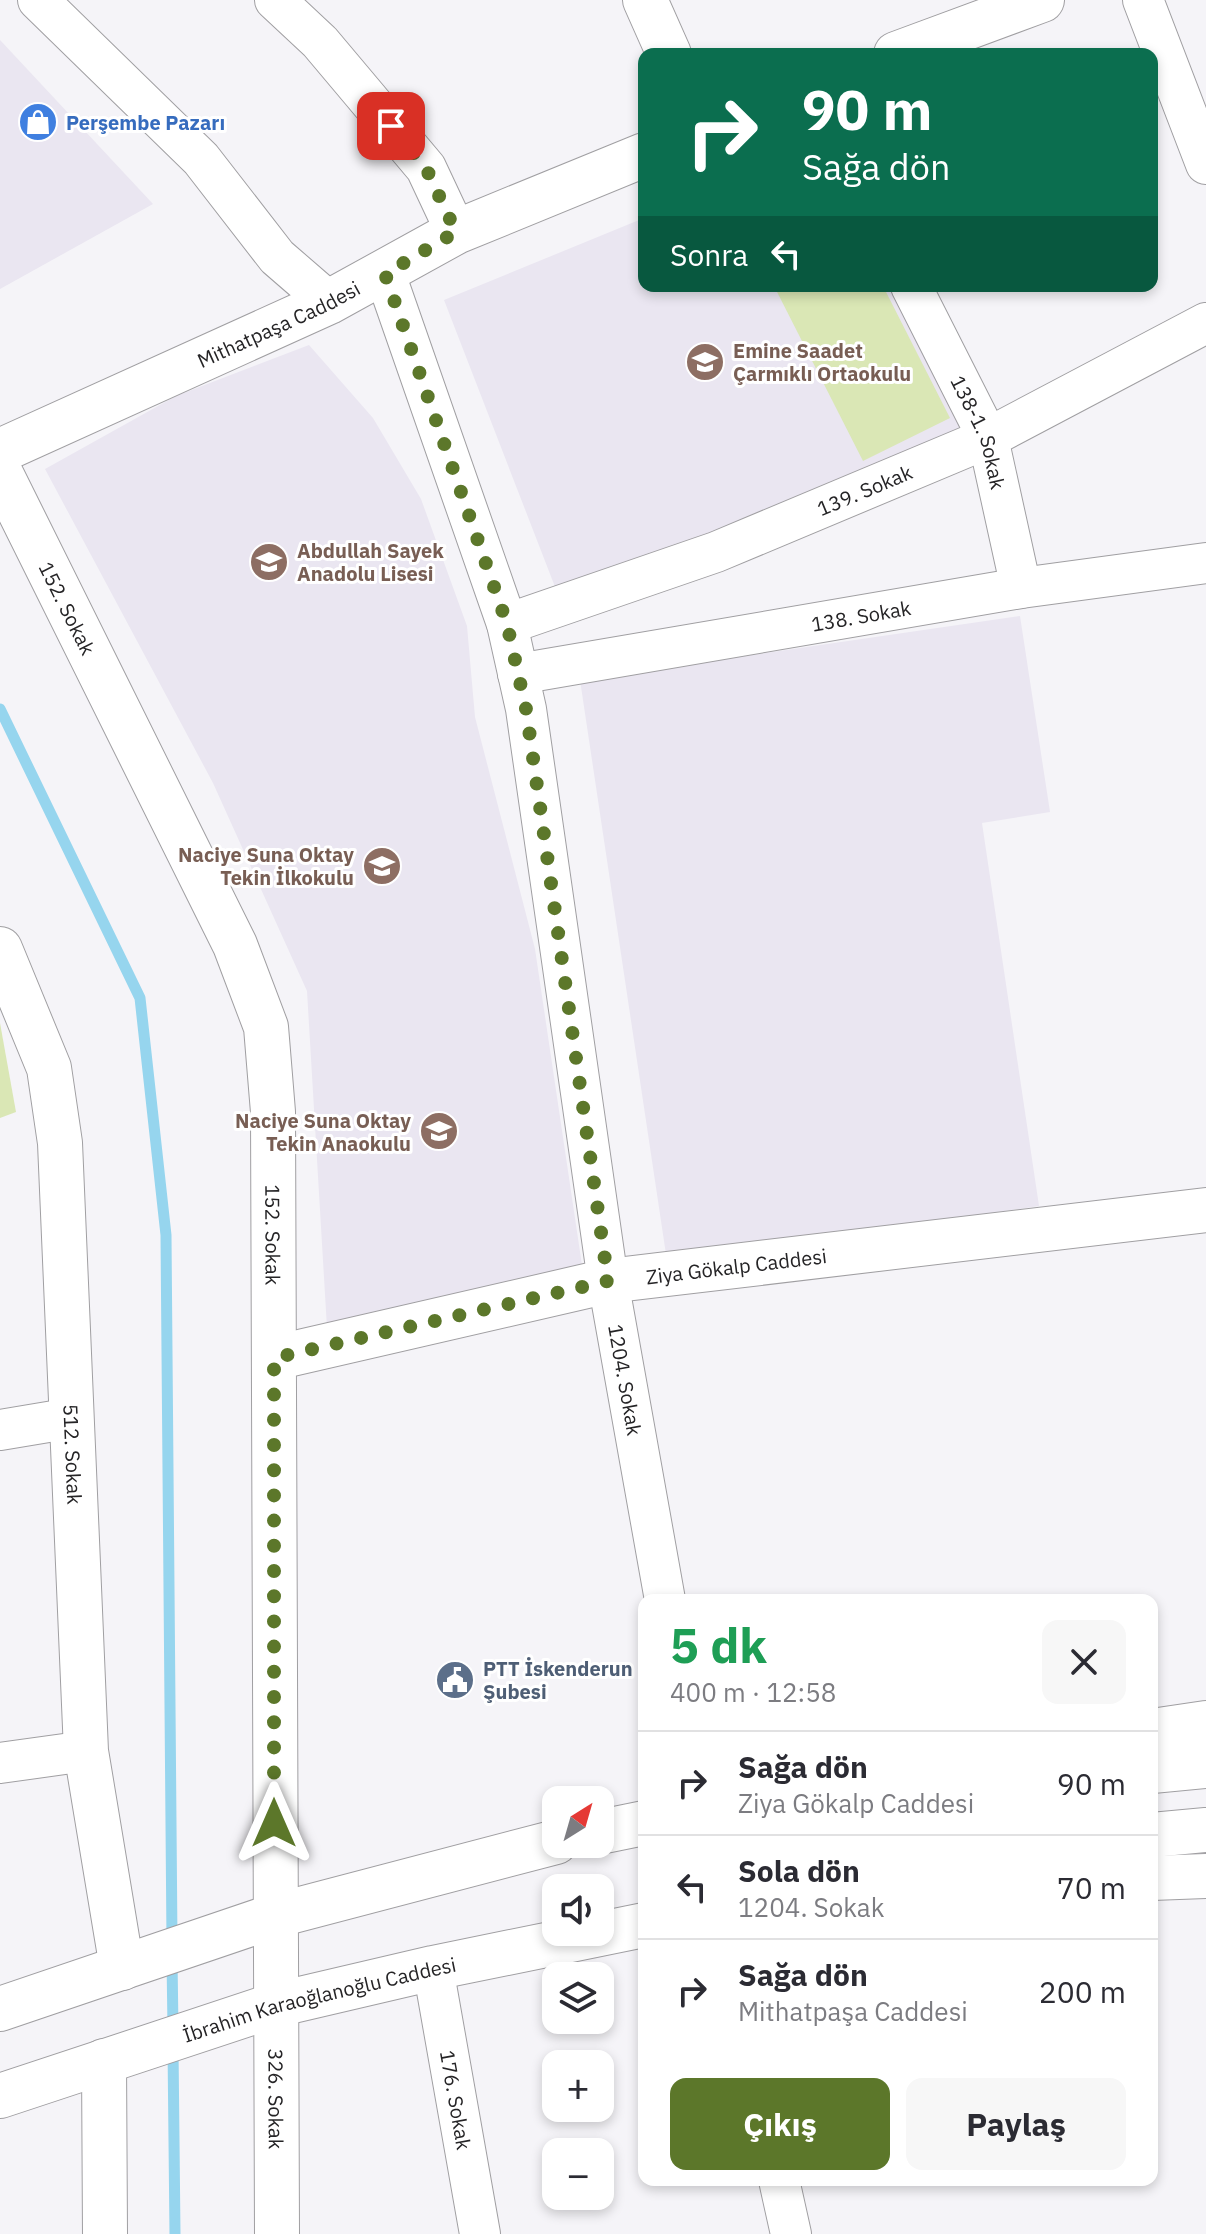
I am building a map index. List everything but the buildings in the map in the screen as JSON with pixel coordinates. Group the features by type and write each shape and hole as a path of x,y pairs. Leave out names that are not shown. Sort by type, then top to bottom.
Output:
{"main road":[{"path":"645,0 666,48"},
{"path":"905,48 952,15 1042,0"},
{"name":"Mithatpaşa Caddesi","path":"0,451 329,302 385,274 456,232 638,157"},
{"name":"152. Sokak","path":"0,472 235,945 266,1027 273,1112 274,1916"},
{"name":"512. Sokak","path":"0,949 49,1068 60,1143 86,1751 122,1968"},
{"name":"Ziya Gökalp Caddesi","path":"274,1358 608,1281 1206,1210"},
{"path":"1158,1730 1206,1723"},
{"path":"1158,1770 1206,1766"},
{"path":"614,1829 638,1824"},
{"path":"1158,1834 1206,1830"},
{"path":"0,2009 274,1916 542,1846"},
{"path":"1158,1878 1206,1876"},
{"name":"326. Sokak","path":"274,1916 277,2234"},
{"name":"İbrahim Karaoğlanoğlu Caddesi","path":"0,2096 275,2005 433,1968 638,1926"},
{"path":"104,2061 105,2234"}],"street":[{"path":"38,0 201,159 277,257 329,302"},
{"path":"275,0 320,42 426,168 456,232"},
{"path":"1143,0 1206,164"},
{"name":"1204. Sokak","path":"385,274 507,624 518,674 608,1281 664,1594"},
{"name":"138-1. Sokak","path":"914,292 988,438 1021,588"},
{"name":"139. Sokak","path":"507,624 716,552 988,438 1206,323"},
{"name":"138. Sokak","path":"518,674 1021,588 1206,563"},
{"path":"0,1430 72,1418"},
{"path":"0,1763 86,1751"},
{"name":"176. Sokak","path":"433,1968 480,2234"},
{"path":"780,2186 791,2234"}],"shaded area":[{"name":"Perşembe Pazarı","path":"0,40 153,204 0,289"},
{"name":"Emine Saadet Çarmıklı Ortaokulu","path":"638,220 638,292 905,292 976,425 596,581 557,592 444,300"},
{"path":"309,345 373,418 421,499 467,626 475,717 535,949 583,1272 327,1328 307,991 213,783 45,469 176,396"},
{"path":"1020,616 1050,812 982,823 1039,1206 667,1261 580,680"}],"green space":[{"path":"777,292 886,292 950,418 863,461"},
{"path":"0,1023 16,1112 0,1118"}],"waterway":[{"path":"0,709 140,998 166,1235 172,1941"},
{"path":"172,1959 173,2029"},
{"path":"173,2047 175,2234"}],"place":[{"name":"Perşembe Pazarı","path":"38,122"},
{"name":"Emine Saadet Çarmıklı Ortaokulu","path":"705,362"},
{"name":"Abdullah Sayek Anadolu Lisesi","path":"269,562"},
{"name":"Naciye Suna Oktay Tekin İlkokulu","path":"382,866"},
{"name":"Naciye Suna Oktay Tekin Anaokulu","path":"439,1131"},
{"name":"PTT İskenderun Şubesi","path":"455,1680"}],"route":[{"path":"274,1823 274,1358 608,1281 526,709 507,624 385,274 456,232 426,168 391,126"}]}
